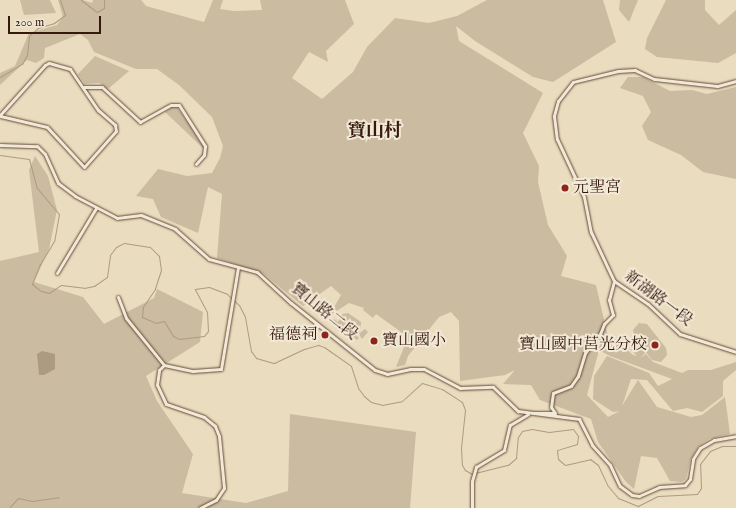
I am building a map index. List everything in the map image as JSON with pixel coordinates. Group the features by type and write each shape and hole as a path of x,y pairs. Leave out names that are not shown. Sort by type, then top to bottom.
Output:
{"street":[{"path":"49,63 70,69 83,87 98,110 116,128 84,167 47,128 0,116 44,65 49,63"},
{"name":"新湖路一段","path":"736,81 717,86 661,80 642,72 624,70 573,82 558,101 554,116 557,139 584,197 592,232 614,281 648,304 680,334 736,352"},
{"path":"83,87 102,87 140,122 172,105 179,105 205,146 204,155 196,164"},
{"name":"寶山路二段","path":"0,145 37,146 45,154 60,185 96,208 117,218 141,215 163,224 181,232 209,259 238,267 261,276 291,303 376,370 387,374 410,369 424,369 460,388 489,386 518,411 527,414 580,420 592,445 610,465 620,486 626,491 638,496 659,487 684,485 690,479 693,459 703,445 736,436"},
{"path":"57,273 96,208"},
{"path":"118,296 126,318 164,365 193,371 222,369 238,267"},
{"path":"472,508 476,466 504,450 510,425 527,414 556,413 551,407 553,393 571,386 578,376 588,348 614,315 609,300 614,281"},
{"path":"164,365 159,370 157,385 166,404 204,417 215,426 219,436 224,488 216,500 200,508"}],"shaded area":[{"path":"20,0 50,0 56,13 24,15"},
{"path":"58,0 83,0 92,3 93,0 141,0 146,6 204,22 213,0 223,0 220,9 234,11 262,10 260,0 345,0 354,24 326,51 328,62 309,52 292,78 322,99 353,72 367,47 395,18 429,23 457,16 487,0 603,0 616,42 553,82 533,77 475,41 456,26 459,41 543,93 523,133 539,166 538,182 548,225 567,256 561,276 596,285 607,333 633,355 637,356 628,346 635,341 645,353 640,358 646,354 653,362 682,373 688,370 711,370 736,362 736,370 723,381 723,396 702,412 687,408 673,411 647,380 631,379 622,406 638,380 657,407 691,417 702,415 725,397 730,434 709,439 698,447 691,459 686,479 682,482 670,481 657,458 641,456 634,489 626,482 598,442 591,419 540,400 531,385 503,384 515,370 505,375 460,381 459,321 451,312 439,317 408,356 405,365 396,367 408,337 376,314 373,318 363,310 364,308 349,303 329,316 341,295 331,286 303,306 264,274 217,258 222,194 208,187 198,233 161,217 153,199 136,196 158,169 187,176 212,173 220,158 223,146 212,117 179,85 157,69 136,69 94,52 88,40 80,34 45,48 44,58 36,63 27,60 0,85 0,73 15,66 29,33 57,25 63,17","holes":["599,350 610,356 672,379 658,386 649,373 607,356 594,376 593,399 613,412 620,411 608,417 587,395"]},
{"path":"620,0 638,0 629,22 619,10"},
{"path":"666,0 705,0 705,10 719,25 736,10 736,53 718,63 657,57 645,49 647,38"},
{"path":"95,56 129,71 108,89 99,83 85,84 78,74"},
{"path":"628,77 643,77 670,91 692,90 707,94 736,87 736,179 703,172 681,155 648,140 642,126 651,112 643,96 620,88"},
{"path":"175,105 202,141 204,149 165,112"},
{"path":"35,156 48,176 57,210 49,249 34,282 83,297 104,324 154,298 157,289 203,312 200,342 146,376 157,401 193,454 182,493 246,503 288,491 290,414 416,432 410,508 0,508 0,261 39,252 29,170"},
{"path":"348,313 361,322 360,333 365,329 368,332 362,339 359,334 356,335 359,338 357,340 332,321 334,319 338,322 342,314"},
{"path":"639,323 647,324 666,348 667,355 661,362 652,360 634,337 633,330"},
{"path":"42,351 55,354 55,369 44,375 39,375 37,354"}],"waterway":[{"path":"0,77 22,64 27,55 29,36 38,28 54,23 65,15 60,0"},
{"path":"81,0 97,12 104,8 104,0"},
{"path":"0,155 29,159 37,188 59,214 54,241 40,264 32,284 41,291 49,293 61,285 84,288 94,286 107,277 110,255 116,247 124,243 150,247 159,256 161,270 155,289 143,307 142,317 156,323 164,321 173,336 179,339 204,336 208,331 207,312 195,289 209,287 227,294 239,305 245,317 251,351 256,358 274,363 304,349 318,345 324,347 351,366 358,388 364,396 371,402 382,405 402,401 422,383 442,389 462,402 465,410 461,448 462,465 465,470 472,474"},
{"path":"475,473 508,465 516,458 518,437 522,431 532,429 549,432 573,429 578,436 577,444 557,450 558,459 565,465 590,459 598,465 608,486 618,498 638,506 658,496 697,494 701,488 700,464 710,451 722,446 736,446"},
{"path":"9,508 18,498 32,501 59,497"}],"place":[{"name":"元聖宮","path":"565,188"},
{"name":"福德祠","path":"325,335"},
{"name":"寶山國小","path":"374,341"},
{"name":"寶山國中莒光分校","path":"655,345"}],"district":[{"name":"寶山村","path":"375,132"}]}
